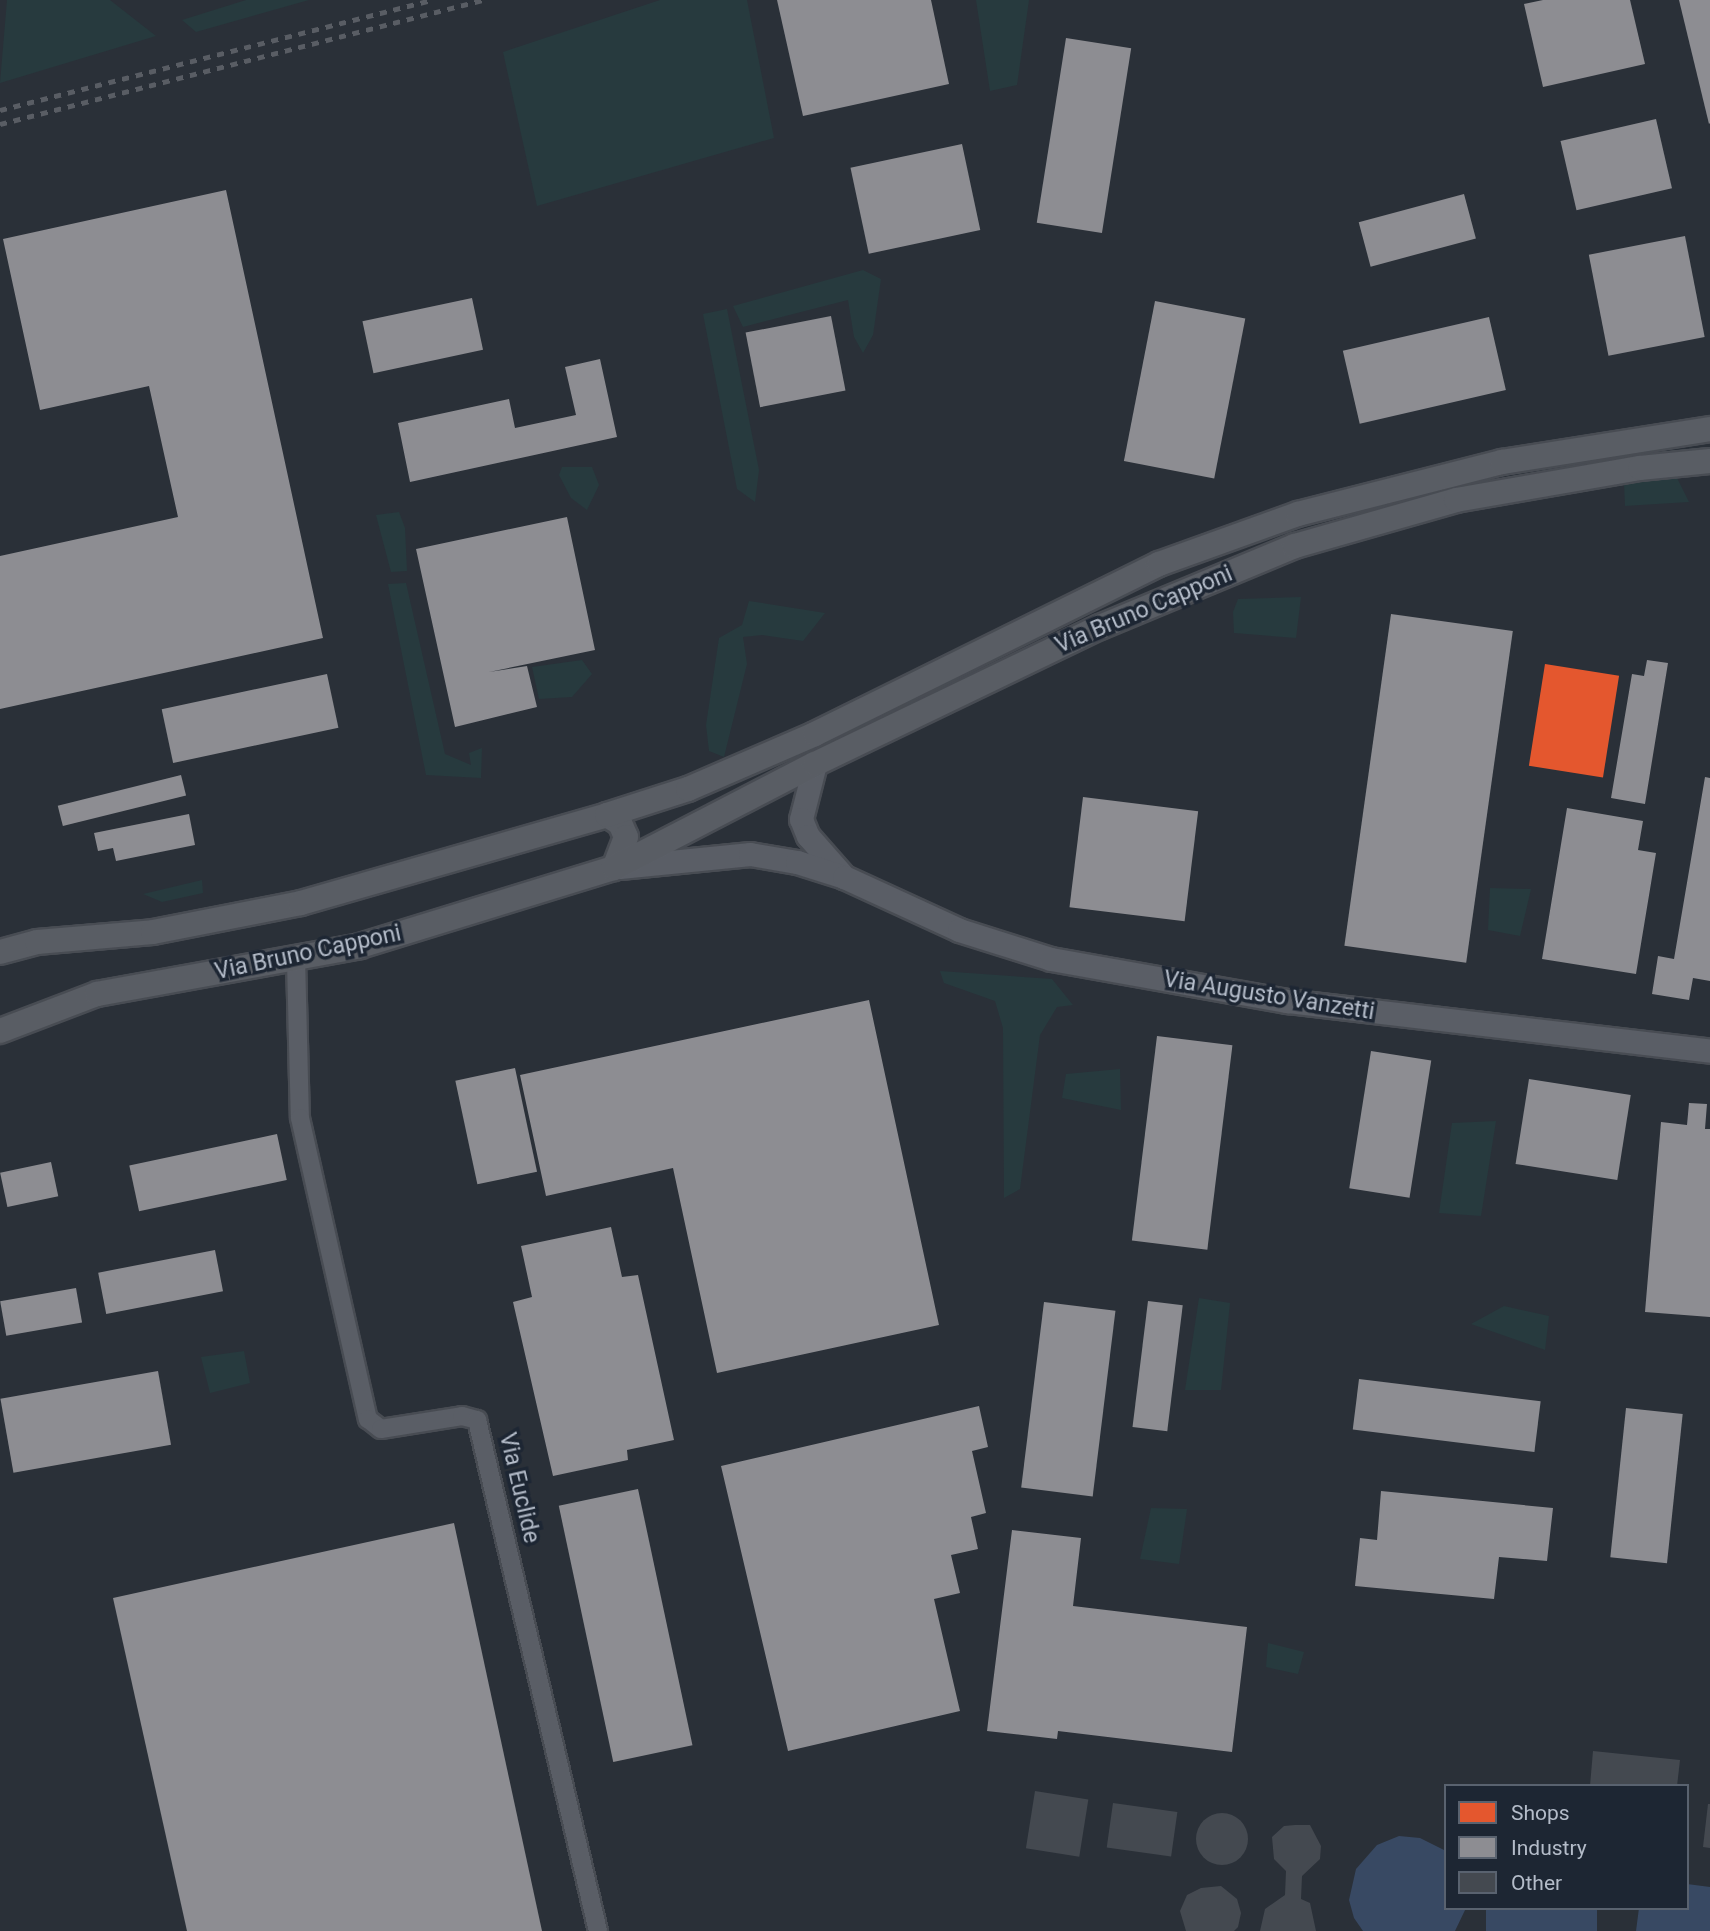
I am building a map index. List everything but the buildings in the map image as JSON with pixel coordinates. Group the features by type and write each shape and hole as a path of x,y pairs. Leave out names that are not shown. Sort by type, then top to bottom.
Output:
{"main road":[{"name":"Via Bruno Capponi","path":"0,952 37,943 153,932 301,902 607,815 688,789 814,734 1148,569 1298,514 1502,462 1710,429"},
{"name":"Via Bruno Capponi","path":"0,1031 97,994 360,946 614,868 815,764 1100,627 1295,546 1456,499 1640,468 1710,461"},
{"path":"607,815 620,823 626,837 614,868"}],"street":[{"name":"Via Augusto Vanzetti","path":"815,764 801,819 808,836 844,877"},
{"name":"Via Augusto Vanzetti","path":"614,868 750,854 797,862 844,877 959,930 1051,959 1287,1001 1710,1051"},
{"name":"Via Euclide","path":"296,959 300,1118 368,1419 381,1429 462,1416 477,1420 598,1931"}],"green space":[{"path":"7,0 110,0 156,36 0,83"},
{"path":"246,0 309,0 196,32 182,20"},
{"path":"660,0 747,0 774,138 537,206 503,52"},
{"path":"976,0 1029,0 1017,85 990,91"},
{"path":"863,270 881,279 873,335 863,353 854,337 848,300 743,327 733,306"},
{"path":"727,309 759,470 755,502 737,489 703,314"},
{"path":"562,467 592,467 599,485 587,510 571,498 559,475"},
{"path":"1674,472 1689,502 1625,506 1624,483"},
{"path":"399,512 405,528 407,571 391,572 376,515"},
{"path":"406,583 445,754 471,765 469,753 482,748 481,778 426,775 388,584"},
{"path":"1301,597 1296,638 1234,633 1233,612 1238,599"},
{"path":"749,601 825,613 803,641 762,635 743,637 747,664 724,757 709,751 706,725 719,638 742,625"},
{"path":"582,660 592,674 572,697 539,699 532,667"},
{"path":"202,880 203,893 162,902 143,894"},
{"path":"1490,888 1531,889 1520,936 1488,930"},
{"path":"940,971 1052,979 1073,1005 1057,1007 1040,1035 1020,1189 1004,1198 1003,1028 995,1001 944,983"},
{"path":"1120,1069 1121,1110 1062,1098 1066,1074"},
{"path":"1496,1121 1481,1216 1439,1213 1452,1123"},
{"path":"1199,1298 1230,1303 1221,1390 1185,1390"},
{"path":"1504,1306 1549,1316 1545,1350 1471,1324"},
{"path":"244,1351 250,1383 210,1393 201,1357"},
{"path":"1151,1508 1187,1509 1179,1564 1140,1559"},
{"path":"1268,1643 1304,1652 1298,1674 1266,1667"}],"water":[{"path":"1399,1836 1420,1838 1444,1850 1444,1910 1465,1910 1455,1931 1363,1931 1354,1918 1349,1900 1356,1869 1377,1845"},
{"path":"1689,1884 1710,1887 1710,1931 1636,1931 1639,1910 1689,1910"},
{"path":"1486,1910 1597,1910 1597,1931 1486,1931"}],"railway":[{"path":"0,110 431,0"},
{"path":"0,124 482,0"}]}
